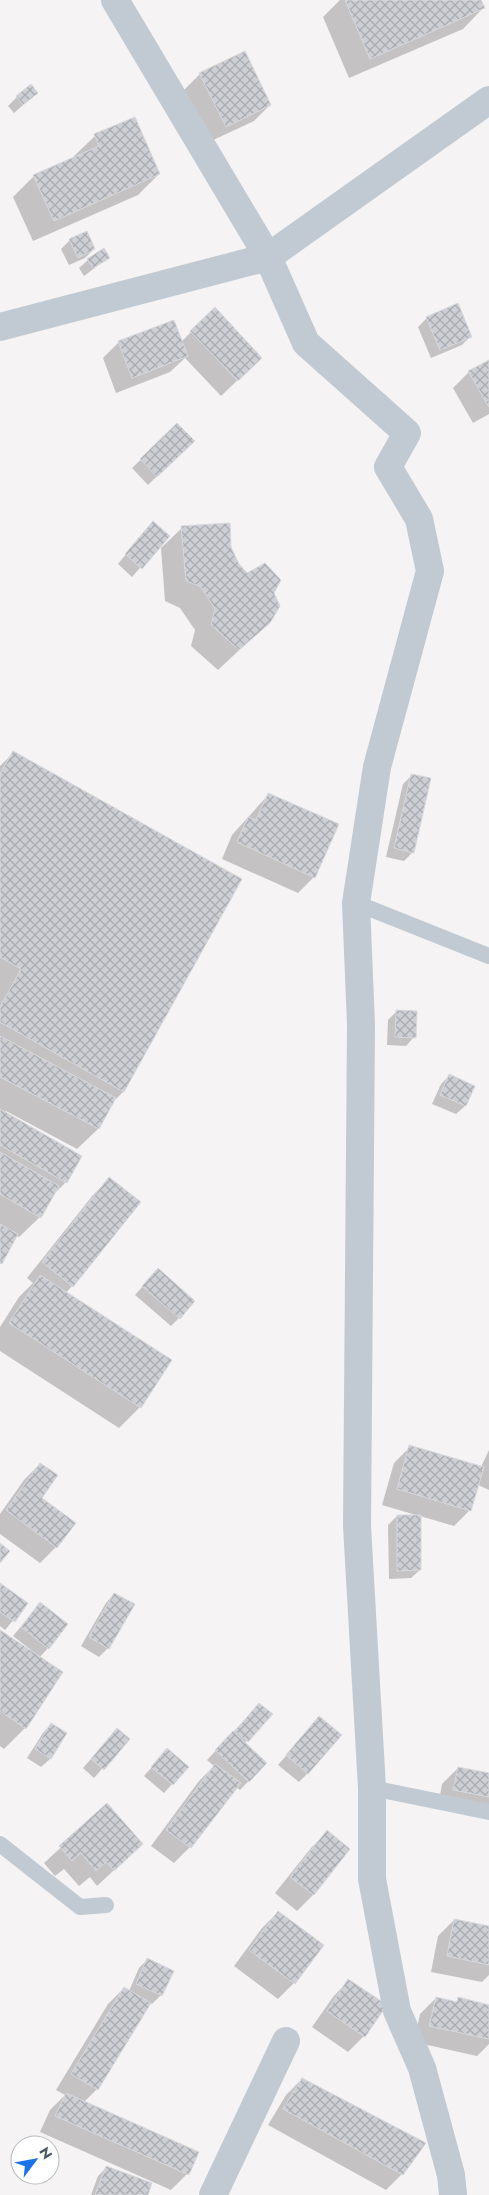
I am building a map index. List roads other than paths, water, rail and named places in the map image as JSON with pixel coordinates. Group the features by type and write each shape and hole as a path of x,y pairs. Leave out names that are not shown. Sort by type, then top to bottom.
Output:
{"street":[{"path":"115,0 268,257 306,343 407,434 388,467 419,519 430,571 377,767 356,903 361,1025 357,1526 372,1788 372,1879 397,2011 422,2068 451,2175 453,2195"},
{"path":"0,327 268,257 489,100"},
{"path":"213,2195 286,2042"}],"lane":[{"path":"356,903 489,956"},
{"path":"372,1788 489,1812"},
{"path":"0,1844 80,1907 106,1905"}]}
